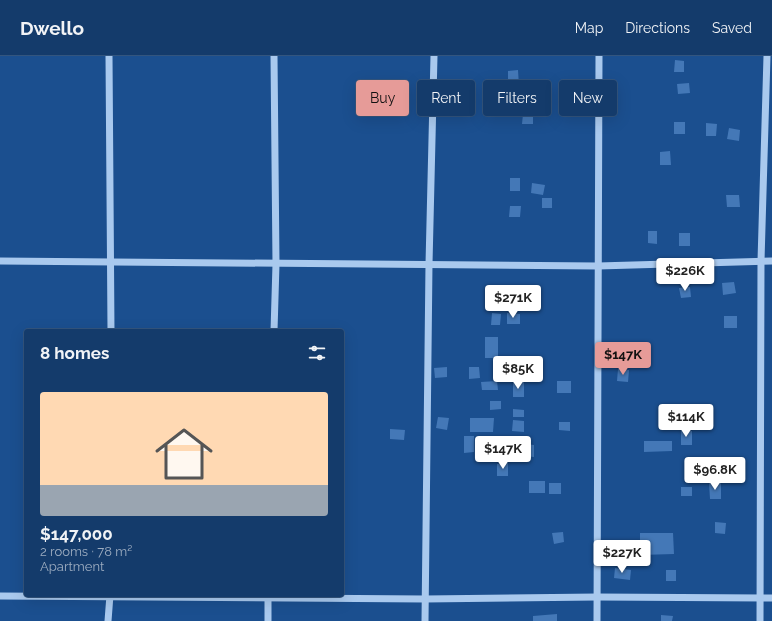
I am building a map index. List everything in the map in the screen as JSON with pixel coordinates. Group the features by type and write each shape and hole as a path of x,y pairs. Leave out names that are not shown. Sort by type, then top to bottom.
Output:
{"street":[{"path":"109,56 111,329"},
{"path":"274,56 276,264 274,329"},
{"path":"425,621 434,56"},
{"path":"597,621 599,56"},
{"path":"760,621 761,261 767,56"},
{"path":"0,261 598,266 772,261"},
{"path":"0,596 24,596"},
{"path":"108,621 110,597"},
{"path":"268,621 268,597 425,599 597,597 772,598"}],"building":[{"path":"675,60 684,61 684,72 674,72"},
{"path":"518,70 519,80 508,80 508,71"},
{"path":"689,83 690,93 678,94 677,84"},
{"path":"523,116 533,116 533,124 522,124"},
{"path":"674,122 685,122 685,134 674,134"},
{"path":"706,123 717,124 716,136 706,136"},
{"path":"729,128 740,130 739,141 727,139"},
{"path":"670,151 671,165 660,165 660,152"},
{"path":"510,178 520,178 520,191 510,191"},
{"path":"532,183 545,185 543,195 531,193"},
{"path":"726,195 739,195 740,207 727,207"},
{"path":"542,198 552,198 552,208 542,208"},
{"path":"510,206 521,206 520,217 509,217"},
{"path":"648,231 657,231 657,244 648,243"},
{"path":"679,233 690,233 690,246 679,246"},
{"path":"734,282 736,293 723,295 722,283"},
{"path":"690,287 691,297 681,298 679,288"},
{"path":"492,313 501,314 500,325 491,325"},
{"path":"507,313 520,314 520,324 507,324"},
{"path":"724,316 737,316 737,328 724,328"},
{"path":"485,337 498,337 498,358 485,358"},
{"path":"447,367 447,377 435,378 434,368"},
{"path":"469,367 479,367 480,378 469,379"},
{"path":"618,369 629,370 628,382 617,381"},
{"path":"497,381 498,390 482,390 481,382"},
{"path":"557,381 571,381 571,393 557,393"},
{"path":"513,382 524,382 524,397 513,397"},
{"path":"490,401 501,401 501,409 490,410"},
{"path":"513,409 524,410 524,417 513,417"},
{"path":"438,417 449,418 447,430 436,428"},
{"path":"470,418 494,418 493,432 470,432"},
{"path":"513,420 524,421 524,432 512,431"},
{"path":"559,422 570,422 570,431 559,430"},
{"path":"390,429 405,430 404,440 390,439"},
{"path":"681,431 692,431 692,445 681,445"},
{"path":"464,436 474,436 474,452 464,453"},
{"path":"644,441 672,441 672,451 644,452"},
{"path":"526,444 534,445 534,457 525,456"},
{"path":"508,463 508,476 497,476 497,464"},
{"path":"529,481 545,481 545,493 529,493"},
{"path":"549,483 561,483 561,494 549,494"},
{"path":"709,483 721,483 721,499 710,499"},
{"path":"681,487 692,487 692,496 681,496"},
{"path":"715,522 726,523 725,534 715,533"},
{"path":"563,532 564,542 554,544 552,533"},
{"path":"640,533 673,533 674,554 640,555"},
{"path":"615,568 631,570 630,580 614,578"},
{"path":"666,570 676,570 676,581 666,581"},
{"path":"557,614 557,621 533,621 533,616"},
{"path":"661,615 673,616 672,621 661,621"}]}
